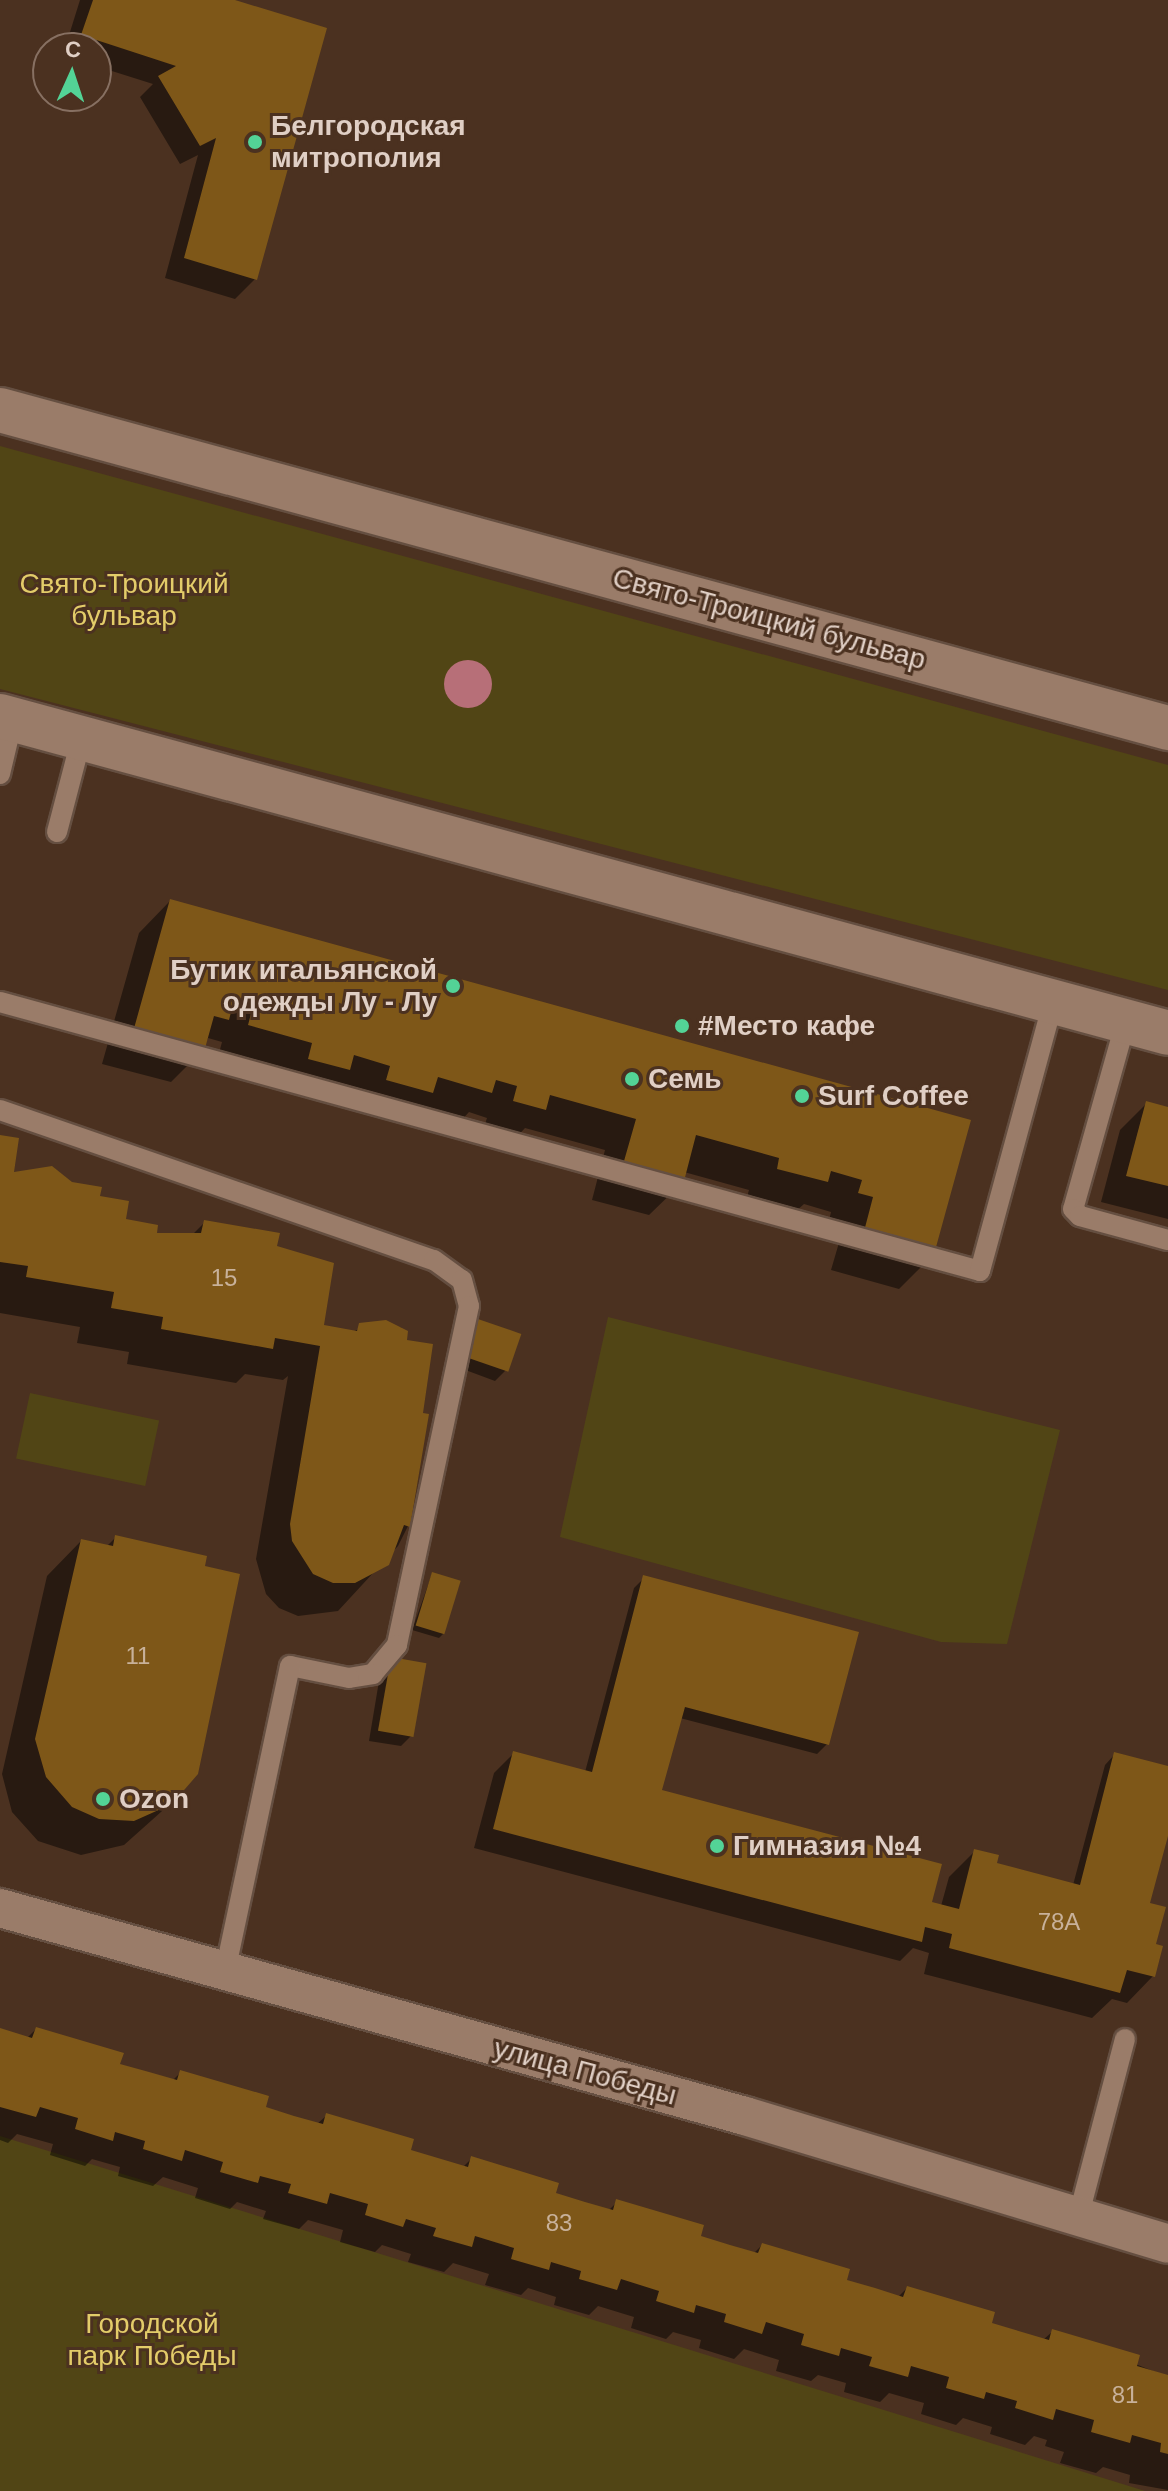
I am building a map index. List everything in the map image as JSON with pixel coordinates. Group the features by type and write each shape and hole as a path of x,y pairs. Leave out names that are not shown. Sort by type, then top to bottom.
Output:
{"street":[{"name":"Свято-Троицкий бульвар","path":"0,410 1168,728"},
{"path":"6,718 82,736 1168,1033"},
{"name":"улица Победы","path":"0,1908 745,2116 1168,2244"}],"lane":[{"path":"0,774 6,718"},
{"path":"57,832 82,736"},
{"path":"0,1002 980,1271 1053,1002"},
{"path":"1126,1021 1073,1209 1080,1216 1168,1240"},
{"path":"0,1110 434,1260 462,1280 469,1306 397,1645 373,1674 349,1678 290,1666 225,1972"},
{"path":"1078,2218 1125,2039"}],"green space":[{"name":"Свято-Троицкий бульвар","path":"0,446 1168,765 1168,990 0,689"},
{"path":"608,1317 1060,1430 1007,1644 941,1642 560,1537"},
{"path":"30,1393 159,1420 145,1486 16,1459"},
{"name":"Городской парк Победы","path":"0,2136 1145,2491 0,2491"}],"shaded area":[{"path":"468,660 477,661 485,667 491,675 491,693 485,701 477,707 468,708 459,707 451,701 445,693 444,684 445,675 451,667 459,661"}],"building":[{"name":"Белгородская митрополия","path":"93,0 235,0 327,28 257,280 184,258 216,138 200,146 158,76 176,66 112,45 112,32 82,32"},
{"name":"Семь","path":"170,899 971,1120 933,1258 862,1239 873,1197 858,1193 862,1180 831,1171 828,1182 777,1169 779,1158 696,1135 683,1185 622,1168 636,1119 550,1095 546,1110 513,1101 517,1086 496,1080 492,1093 438,1077 433,1093 386,1080 390,1066 354,1055 350,1070 308,1059 312,1043 248,1025 252,1010 233,1004 229,1020 214,1016 204,1052 133,1032"},
{"path":"1146,1101 1168,1107 1168,1186 1126,1176"},
{"path":"0,1135 19,1138 14,1172 52,1166 72,1182 102,1187 100,1196 129,1201 126,1219 158,1225 157,1233 201,1233 204,1220 280,1233 277,1246 334,1263 324,1325 357,1331 359,1323 386,1320 408,1331 407,1340 433,1344 423,1413 429,1414 410,1527 404,1525 389,1565 355,1583 333,1583 313,1574 292,1541 290,1524 320,1346 275,1338 273,1349 161,1329 163,1317 111,1308 114,1292 26,1277 28,1266 0,1262"},
{"path":"475,1318 521,1334 508,1372 462,1356"},
{"path":"115,1535 207,1556 205,1566 240,1574 198,1774 172,1804 134,1821 99,1819 72,1807 46,1777 35,1739 81,1539 113,1546"},
{"path":"432,1572 461,1581 444,1634 416,1626"},
{"path":"643,1575 859,1632 829,1745 685,1707 662,1790 942,1864 932,1902 959,1909 974,1849 999,1855 997,1863 1080,1885 1114,1752 1168,1766 1168,1836 1150,1903 1166,1907 1156,1944 1163,1946 1155,1977 1127,1970 1120,1993 949,1948 952,1934 925,1927 922,1942 493,1829 513,1751 592,1772"},
{"path":"391,1657 426,1663 413,1737 378,1731"},
{"path":"36,2027 124,2053 120,2064 177,2080 180,2070 269,2096 266,2107 294,2116 323,2124 326,2113 414,2139 411,2150 468,2167 471,2156 559,2183 556,2193 585,2202 613,2210 616,2199 704,2225 701,2236 730,2245 758,2253 762,2243 850,2269 847,2280 903,2297 907,2286 995,2312 992,2323 1049,2340 1052,2329 1140,2355 1137,2366 1168,2375 1168,2454 1160,2452 1161,2443 1132,2435 1130,2443 1091,2432 1094,2420 1056,2409 1053,2420 1015,2408 1017,2401 986,2392 984,2399 946,2388 949,2377 911,2366 908,2377 869,2366 872,2357 841,2348 839,2356 801,2345 804,2334 766,2322 762,2334 724,2322 726,2314 696,2305 694,2313 656,2301 659,2291 621,2279 617,2290 579,2279 581,2271 551,2262 549,2270 511,2259 514,2248 475,2236 472,2247 433,2236 436,2228 406,2219 403,2227 365,2215 368,2204 330,2193 327,2204 288,2193 291,2184 260,2176 258,2183 220,2172 223,2162 185,2150 182,2161 143,2149 145,2141 115,2132 113,2141 75,2129 78,2118 40,2107 36,2117 0,2107 0,2028 32,2038"}],"place":[{"name":"Белгородская митрополия","path":"255,142"},
{"name":"Бутик итальянской одежды Лу - Лу","path":"453,986"},
{"name":"#Место кафе","path":"682,1026"},
{"name":"Семь","path":"632,1079"},
{"name":"Surf Coffee","path":"802,1096"},
{"name":"Ozon","path":"103,1799"},
{"name":"Гимназия №4","path":"717,1846"}]}
